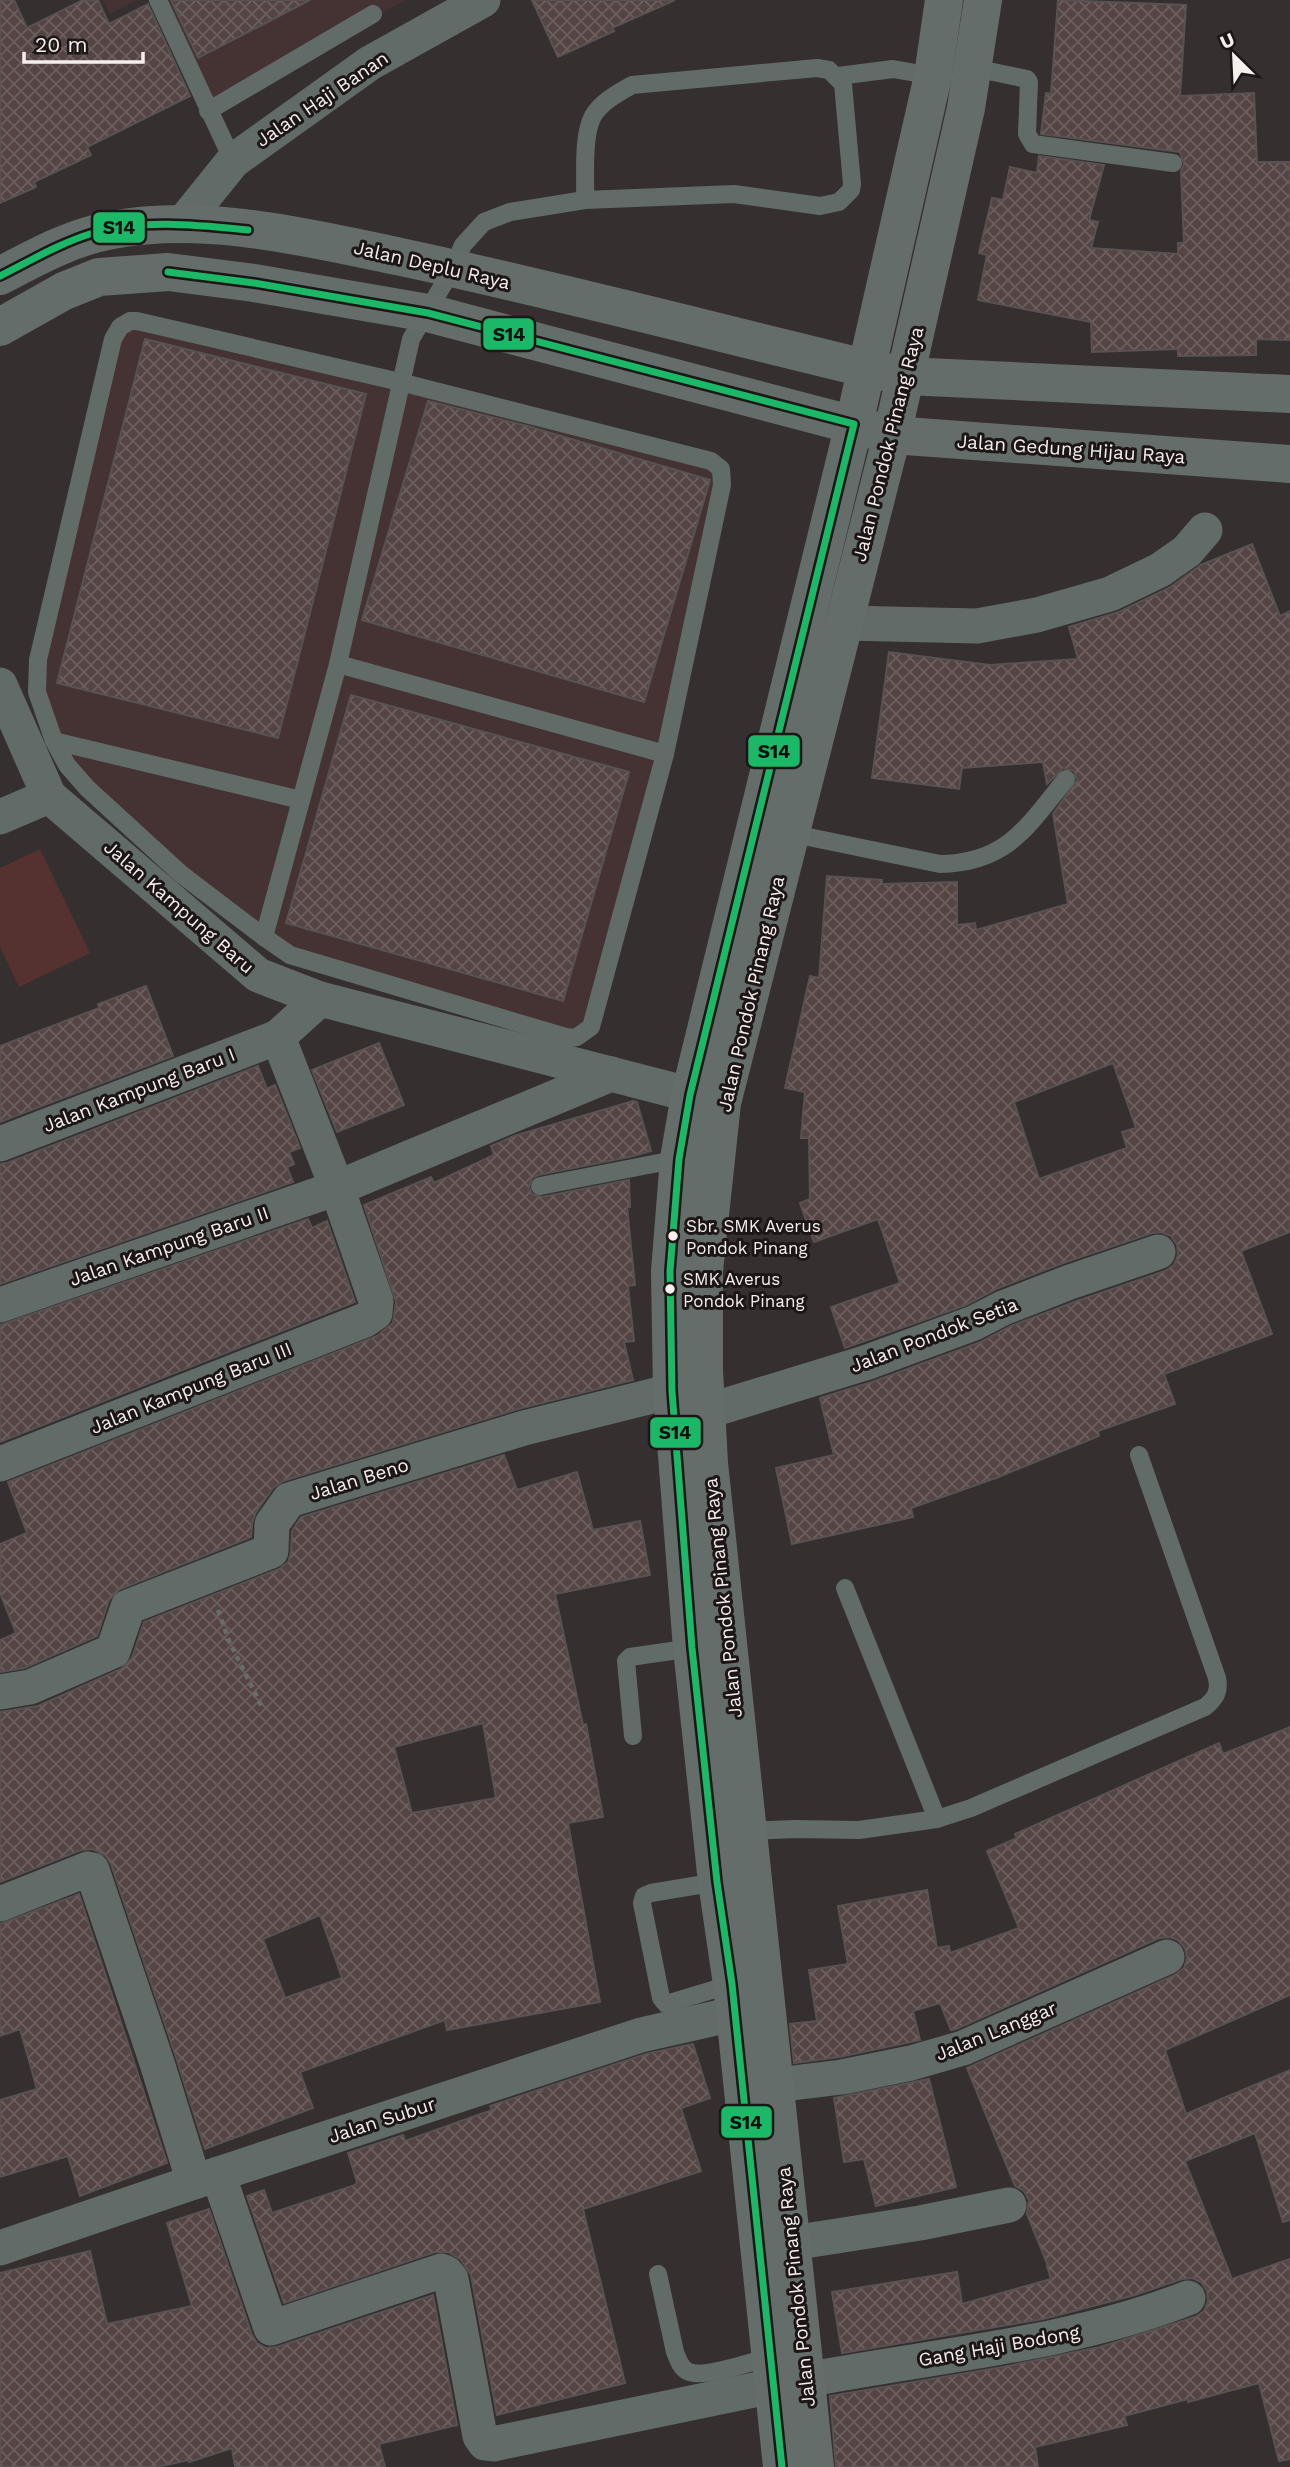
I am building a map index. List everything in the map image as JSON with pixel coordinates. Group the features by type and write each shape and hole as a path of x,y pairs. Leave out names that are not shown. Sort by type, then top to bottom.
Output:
{"main road":[{"name":"Jalan Pondok Pinang Raya","path":"815,2467 783,2374 745,2001 747,1831 709,1464 708,1411 682,1377 704,1271 706,1099 865,368 933,76 944,0"},
{"name":"Jalan Pondok Pinang Raya","path":"782,2467 783,2374 792,2243 776,2085 745,2001 717,1882 692,1648 682,1377 670,1271 679,1159 706,1099 789,834 906,376 974,68 984,0"},
{"path":"168,272 163,259 164,245 171,232 183,223"},
{"name":"Jalan Deplu Raya","path":"0,276 75,239 113,229 183,223 293,235 453,268 865,368"},
{"path":"0,327 64,292 99,278 168,272 254,283 428,313 854,424"},
{"path":"865,368 906,376 1290,394"},
{"name":"Jalan Gedung Hijau Raya","path":"854,424 892,435 1290,464"}],"street":[{"name":"Jalan Haji Banan","path":"183,223 233,161 370,63 482,0"},
{"path":"844,623 977,626 1076,605 1110,594 1160,570 1186,551 1205,530"},
{"name":"Jalan Kampung Baru","path":"0,685 50,796 258,975 320,999 706,1099"},
{"path":"0,817 50,796"},
{"path":"320,999 278,1037 337,1188 611,1074"},
{"name":"Jalan Kampung Baru I","path":"0,1144 278,1037"},
{"name":"Jalan Kampung Baru II","path":"0,1305 337,1188"},
{"name":"Jalan Kampung Baru III","path":"0,1464 365,1320 374,1313 375,1296 337,1188"},
{"name":"Jalan Pondok Setia","path":"708,1411 858,1366 974,1323 1003,1308 1070,1282 1158,1252"},
{"name":"Jalan Beno","path":"0,1692 30,1687 113,1651 128,1607 271,1551 272,1524 289,1500 682,1377"},
{"path":"0,1904 88,1868 92,1870 153,2053 206,2178"},
{"name":"Jalan Langgar","path":"776,2085 842,2077 911,2063 962,2048 1167,1957"},
{"name":"Jalan Subur","path":"0,2248 745,2001"},
{"name":"Gang Haji Bodong","path":"206,2178 271,2328 441,2271 448,2274 480,2437 485,2443 493,2444 783,2374 1033,2342 1087,2330 1188,2298"},
{"path":"792,2243 920,2223 1009,2205"}],"lane":[{"path":"158,0 233,161"},
{"path":"208,111 373,14"},
{"path":"264,937 338,664 411,339 453,268 463,245 484,222 510,212 585,200 734,194 820,206 839,202 851,190 852,184 844,84 829,70 817,68 632,85 611,97 593,116 587,136 585,200"},
{"path":"974,68 1027,79 1027,134 1033,144 1173,163"},
{"path":"838,76 893,69 933,76"},
{"path":"130,321 137,321 400,382 711,461 721,469 722,485 665,754 591,1027 577,1037 569,1038 290,955 181,874 88,788 67,765 54,741 37,692 38,660 113,339 120,327 130,321"},
{"path":"338,664 665,754"},
{"path":"54,741 301,800"},
{"path":"789,834 940,864 959,864 997,852 1018,836 1066,779"},
{"path":"50,796 88,788"},
{"path":"540,1186 679,1159"},
{"path":"747,1831 859,1830 937,1819 996,1797 1205,1707 1214,1699 1219,1687 1217,1678 1139,1455"},
{"path":"845,1588 937,1819"},
{"path":"633,1736 625,1661 630,1657 692,1648"},
{"path":"717,1882 646,1894 642,1903 662,1998 666,2004 745,2001"},
{"path":"658,2274 675,2352 680,2364 688,2371 694,2374 783,2374"}],"path":[{"path":"206,1576 229,1641 262,1707"}],"shaded area":[{"path":"103,0 137,0 110,14"},
{"path":"152,0 406,0 207,106"},
{"path":"130,321 711,461 722,485 591,1027 577,1037 290,955 87,788 54,741 38,660 113,339"},
{"path":"40,849 90,953 19,987 0,947 0,868"}],"building":[{"path":"0,0 14,0 27,28 83,0 98,0 109,24 148,4 190,96 87,147 91,155 34,182 36,187 0,203"},
{"path":"171,0 310,0 198,58"},
{"path":"532,0 675,0 612,28 614,31 558,57"},
{"path":"1058,0 1186,5 1180,96 1254,93 1257,162 1290,162 1290,340 1256,339 1256,355 1178,356 1178,349 1092,352 1091,322 978,300 987,255 979,253 992,198 1003,200 1010,167 1037,173 1039,156 1104,165 1089,220 1098,222 1091,248 1178,254 1178,243 1184,243 1181,171 1184,164 1180,152 1041,134 1046,93 1051,94"},
{"path":"145,339 366,394 278,738 57,683"},
{"path":"428,401 527,426 710,480 644,702 362,620"},
{"path":"1252,544 1280,616 1290,611 1290,1232 1241,1251 1272,1334 1164,1374 1175,1404 1098,1431 1099,1436 996,1478 911,1508 913,1517 792,1544 776,1468 834,1455 820,1398 981,1342 1011,1326 1165,1271 1174,1265 1178,1255 1177,1245 1171,1236 1161,1232 1152,1233 1063,1263 996,1289 966,1305 845,1348 831,1307 900,1283 878,1219 814,1242 800,1203 810,1199 809,1138 801,1138 805,1092 785,1088 810,976 819,978 827,876 882,880 882,884 957,882 957,925 975,923 976,930 1068,904 1053,814 1077,780 1074,771 1063,768 1047,784 1043,762 962,768 959,789 872,778 889,652 990,665 1078,659 1069,627 1119,612 1169,588 1201,565","holes":["1113,1063 1136,1128 1122,1132 1127,1148 1039,1179 1014,1102"]},
{"path":"351,695 629,772 563,1001 286,923"},
{"path":"146,986 173,1056 0,1122 0,1046 99,1008 98,1004"},
{"path":"379,1043 404,1105 337,1132 312,1070"},
{"path":"258,1066 267,1089 275,1085 300,1148 289,1152 294,1164 287,1167 293,1182 0,1284 0,1164"},
{"path":"637,1102 651,1151 538,1175 532,1178 529,1187 532,1194 542,1197 629,1180 630,1207 627,1207 635,1285 628,1286 634,1341 624,1342 633,1380 518,1409 283,1481 273,1488 256,1512 251,1537 120,1589 109,1600 97,1636 24,1668 0,1672 0,1640 16,1633 0,1593 0,1544 27,1533 8,1482 377,1336 393,1323 396,1302 364,1205 431,1177 434,1183 494,1155 491,1146 514,1136"},
{"path":"308,1219 312,1228 327,1221 355,1302 0,1442 0,1325"},
{"path":"504,1455 517,1490 577,1472 593,1530 640,1521 650,1575 555,1594 583,1725 586,1724 603,1817 568,1823 600,2002 447,2030 445,2020 300,2072 313,2108 205,2149 111,1864 106,1856 93,1849 81,1850 0,1882 0,1712 38,1706 121,1669 132,1658 144,1622 279,1569 288,1562 292,1531 301,1517","holes":["483,1723 496,1798 412,1813 394,1747","320,1915 342,1978 285,1998 263,1939"]},
{"path":"1290,1727 1290,1995 1165,2050 1186,2114 1290,2070 1290,2220 1283,2222 1255,2133 1185,2161 1232,2279 1290,2259 1290,2459 1279,2461 1259,2383 1124,2416 1127,2425 1035,2447 1038,2467 836,2467 830,2396 1003,2367 1100,2347 1195,2317 1204,2311 1208,2301 1207,2291 1201,2282 1192,2278 1182,2279 1135,2295 1043,2319 842,2353 832,2292 957,2272 962,2304 1051,2279 1027,2214 1029,2200 1024,2191 1015,2186 967,2068 1175,1975 1184,1968 1187,1958 1185,1948 1178,1940 1170,1937 1159,1938 956,2029 951,2030 940,2003 913,2011 920,2040 839,2057 794,2063 790,2024 817,2021 809,1970 848,1964 838,1906 927,1890 937,1948 949,1946 950,1953 1019,1928 987,1851 1017,1838 1015,1834 1219,1743 1223,1754"},
{"path":"79,1894 167,2163 80,2196 68,2156 0,2177 0,2100 37,2089 20,2029 0,2036 0,1924"},
{"path":"693,2044 710,2098 681,2108 701,2171 583,2209 625,2383 497,2415 471,2275 461,2260 448,2252 435,2252 284,2303 247,2196 264,2190 272,2213 355,2185 357,2182 348,2153 403,2135 405,2141 492,2110 490,2106 646,2054"},
{"path":"929,2079 956,2187 876,2206 864,2159 844,2162 834,2098"},
{"path":"209,2209 252,2335 257,2343 266,2348 277,2347 433,2295 457,2425 379,2444 385,2467 235,2467 232,2448 189,2462 157,2467 0,2467 0,2273 90,2251 107,2324 192,2306 167,2223"}],"transit line":[{"name":"S14","path":"0,276 69,242 112,229 170,224 248,230"},
{"name":"S14","path":"168,272 254,283 428,313 854,424 690,1095 679,1159 670,1271 672,1391 692,1648 717,1882 732,1984 782,2467"}],"place":[{"name":"Sbr. SMK Averus Pondok Pinang","path":"673,1236"},
{"name":"SMK Averus Pondok Pinang","path":"670,1289"}]}
